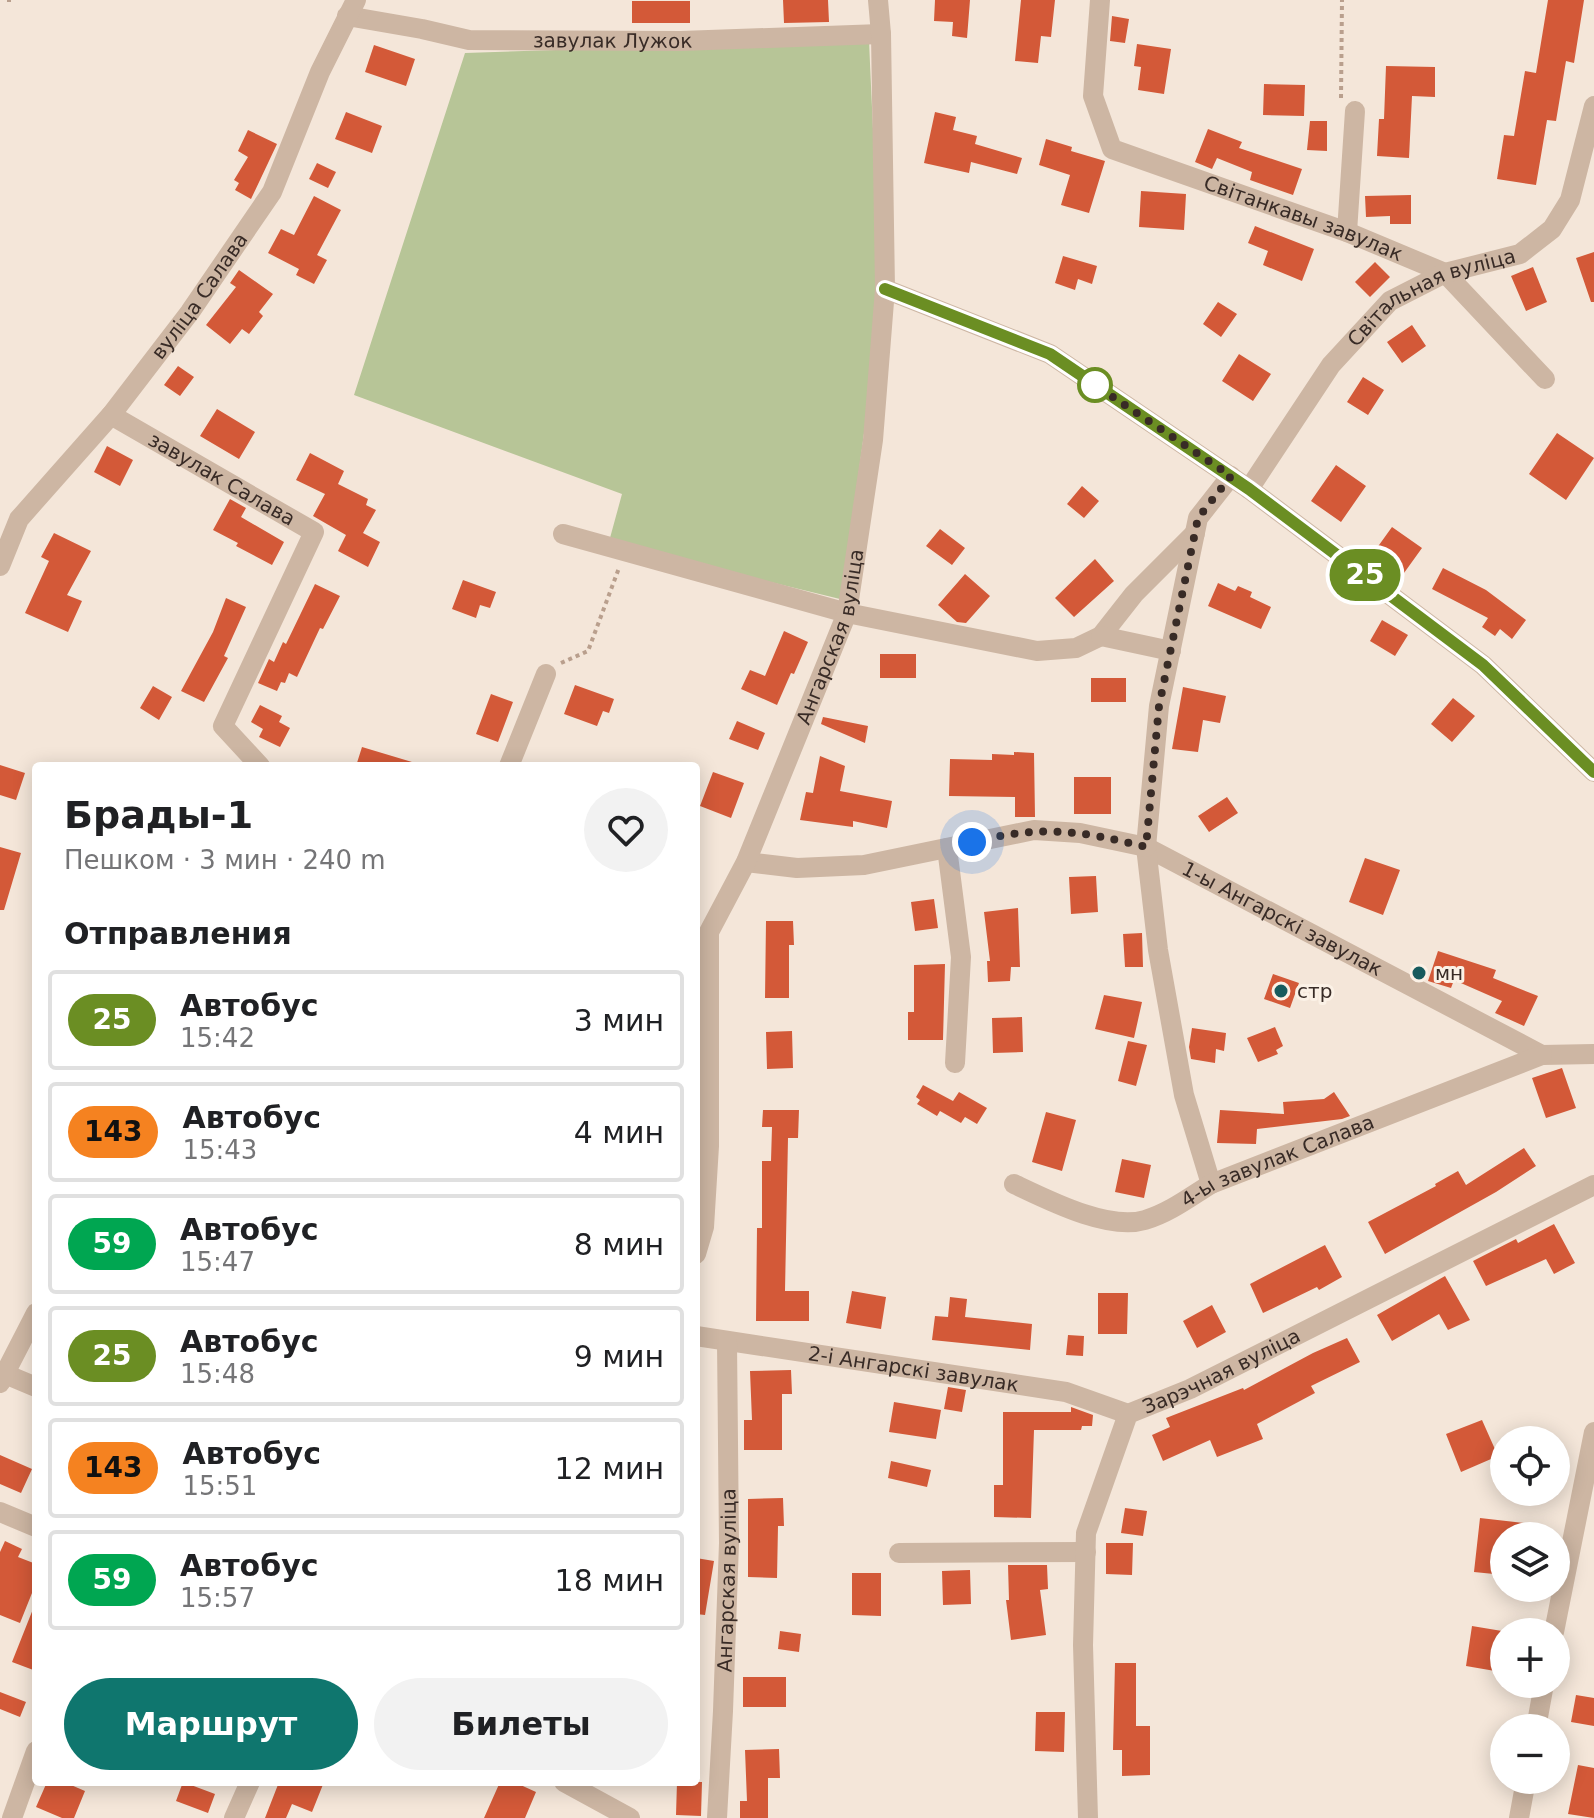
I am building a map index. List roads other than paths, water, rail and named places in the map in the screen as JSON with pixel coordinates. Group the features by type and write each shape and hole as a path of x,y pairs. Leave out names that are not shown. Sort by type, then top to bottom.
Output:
{"street":[{"name":"Ангарская вуліца","path":"700,1240 704,1227 709,1146 702,928 746,862 847,613 873,440 885,289 878,0"},
{"name":"Світанкавы завулак","path":"1100,0 1093,96 1112,149 1347,232 1445,273 1545,379"},
{"name":"завулак Лужок","path":"351,8 469,40 681,41 881,34"},
{"name":"вуліца Салава","path":"0,566 19,519 111,415 190,312 272,192 320,72 351,8"},
{"name":"Світальная вуліца","path":"1249,489 1331,365 1390,301 1445,273 1520,254 1552,229 1570,200 1594,106"},
{"path":"1347,232 1355,111"},
{"path":"885,289 1050,354 1231,476 1483,665 1594,772"},
{"name":"завулак Салава","path":"111,415 314,532 223,726 256,762"},
{"path":"1211,1184 1184,1095 1158,950 1146,847 1159,706 1198,518 1231,476"},
{"path":"563,534 847,613 1037,651 1076,648 1101,636 1134,594 1195,533"},
{"path":"1101,636 1171,651"},
{"path":"511,762 546,674"},
{"path":"746,862 821,868 864,865 996,836 1043,830 1109,838 1146,847"},
{"name":"1-ы Ангарскі завулак","path":"1146,847 1542,1055 1594,1054"},
{"path":"947,848 961,957 955,1063"},
{"name":"4-ы завулак Салава","path":"1014,1184 1102,1219 1133,1222 1168,1210 1211,1184 1542,1055"},
{"name":"Зарэчная вуліца","path":"1088,1818 1083,1645 1086,1533 1128,1414 1190,1389 1594,1185"},
{"path":"32,1321 3,1378 32,1386"},
{"name":"2-і Ангарскі завулак","path":"700,1337 1066,1392 1128,1414"},
{"name":"Ангарская вуліца","path":"717,1818 729,1543 727,1342"},
{"path":"1557,1618 1594,1432"},
{"path":"0,1512 32,1525"},
{"path":"899,1553 1086,1552"},
{"path":"12,1818 32,1762"},
{"path":"234,1818 248,1786"},
{"path":"571,1786 630,1818"},
{"path":"1519,1818 1523,1794"}],"place":[{"name":"мн","path":"1419,973"},
{"name":"стр","path":"1281,991"}]}
